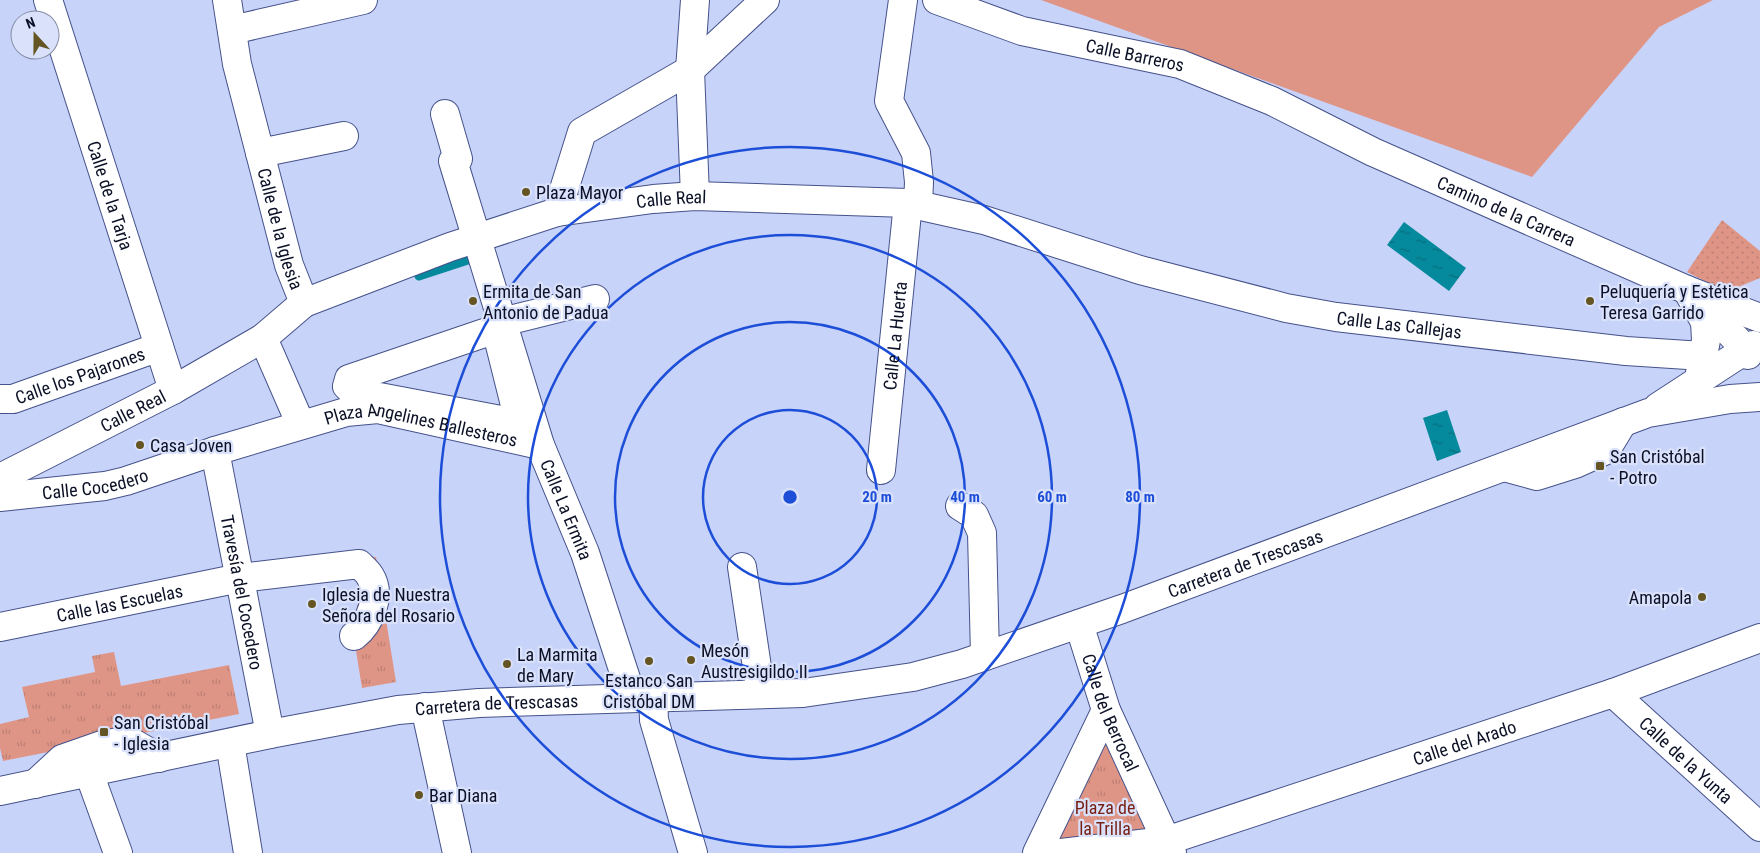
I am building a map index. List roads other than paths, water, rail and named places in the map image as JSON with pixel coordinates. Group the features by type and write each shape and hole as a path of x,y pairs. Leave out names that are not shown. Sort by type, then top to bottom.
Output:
{"street":[{"name":"Calle de la Tarja","path":"48,0 173,390"},
{"name":"Calle de la Iglesia","path":"227,0 237,64 289,265 304,303"},
{"path":"232,30 363,0"},
{"path":"696,0 690,70 696,196"},
{"path":"557,212 582,132 690,70 765,0"},
{"name":"Calle La Huerta","path":"882,470 913,204 919,182 916,153 889,101 903,0"},
{"name":"Calle Barreros","path":"937,0 1022,31 1180,64 1272,101 1326,130"},
{"name":"Calle La Ermita","path":"445,114 458,159 453,161 499,325 540,446 654,720 693,853"},
{"name":"Camino de la Carrera","path":"1326,130 1687,290 1760,318"},
{"name":"Calle de la Iglesia","path":"260,153 344,136"},
{"name":"Calle Real","path":"0,478 173,390 262,338 304,303 476,238 557,212 653,198 696,196 913,204 984,220 1103,258"},
{"name":"Calle Las Callejas","path":"1103,258 1140,270 1286,308 1336,317 1626,351 1701,368"},
{"path":"1687,290 1705,322 1706,340 1701,368"},
{"name":"Camino de la Carrera","path":"1687,290 1751,347"},
{"path":"499,325 595,299"},
{"name":"Plaza Angelines Ballesteros","path":"499,325 516,409 513,417 506,420 353,392 346,386 349,379 499,325"},
{"path":"262,338 301,425"},
{"name":"Calle los Pajarones","path":"0,400 13,399 159,347"},
{"path":"1751,347 1747,362 1760,390"},
{"name":"Carretera de Trescasas","path":"1636,418 1701,368 1751,347"},
{"name":"Carretera de Trescasas","path":"0,791 270,734 425,707 643,696 803,693 890,682 936,672 1079,624 1636,418 1730,399 1760,397"},
{"name":"Plaza Angelines Ballesteros","path":"301,425 346,412 378,409 540,446"},
{"name":"Calle Cocedero","path":"0,496 105,486 126,482 216,451 301,425"},
{"name":"Travesía del Cocedero","path":"216,451 270,734"},
{"path":"960,506 974,515 982,533 985,656"},
{"name":"Calle las Escuelas","path":"0,626 240,578 359,564 371,577 375,600 363,628 354,636"},
{"path":"742,567 761,694"},
{"name":"Calle del Berrocal","path":"1079,624 1106,710 1169,847"},
{"name":"Calle del Arado","path":"1169,847 1613,693 1760,638"},
{"name":"Calle de la Yunta","path":"1613,693 1760,827"},
{"path":"425,707 457,853"},
{"path":"1037,853 1106,710"},
{"path":"35,784 62,759 102,745 124,741 133,743 159,758"},
{"path":"230,743 248,853"},
{"path":"89,773 118,853"},
{"path":"1061,853 1169,847"}],"water":[{"path":"1404,222 1466,268 1449,291 1387,245"},
{"path":"1447,410 1461,452 1437,461 1423,418"}],"waterway":[{"path":"419,276 471,259"}],"place":[{"name":"Plaza Mayor","path":"526,192"},
{"name":"Ermita de San Antonio de Padua","path":"473,301"},
{"name":"Peluquería y Estética Teresa Garrido","path":"1590,301"},
{"name":"Casa Joven","path":"140,445"},
{"name":"San Cristóbal - Potro","path":"1600,466"},
{"name":"Amapola","path":"1702,597"},
{"name":"Iglesia de Nuestra Señora del Rosario","path":"312,604"},
{"name":"Mesón Austresigildo II","path":"691,660"},
{"name":"Estanco San Cristóbal DM","path":"649,661"},
{"name":"La Marmita de Mary","path":"507,664"},
{"name":"San Cristóbal - Iglesia","path":"104,732"},
{"name":"Bar Diana","path":"419,795"}],"park label":[{"name":"Plaza de la Trilla","path":"1105,818"}]}
